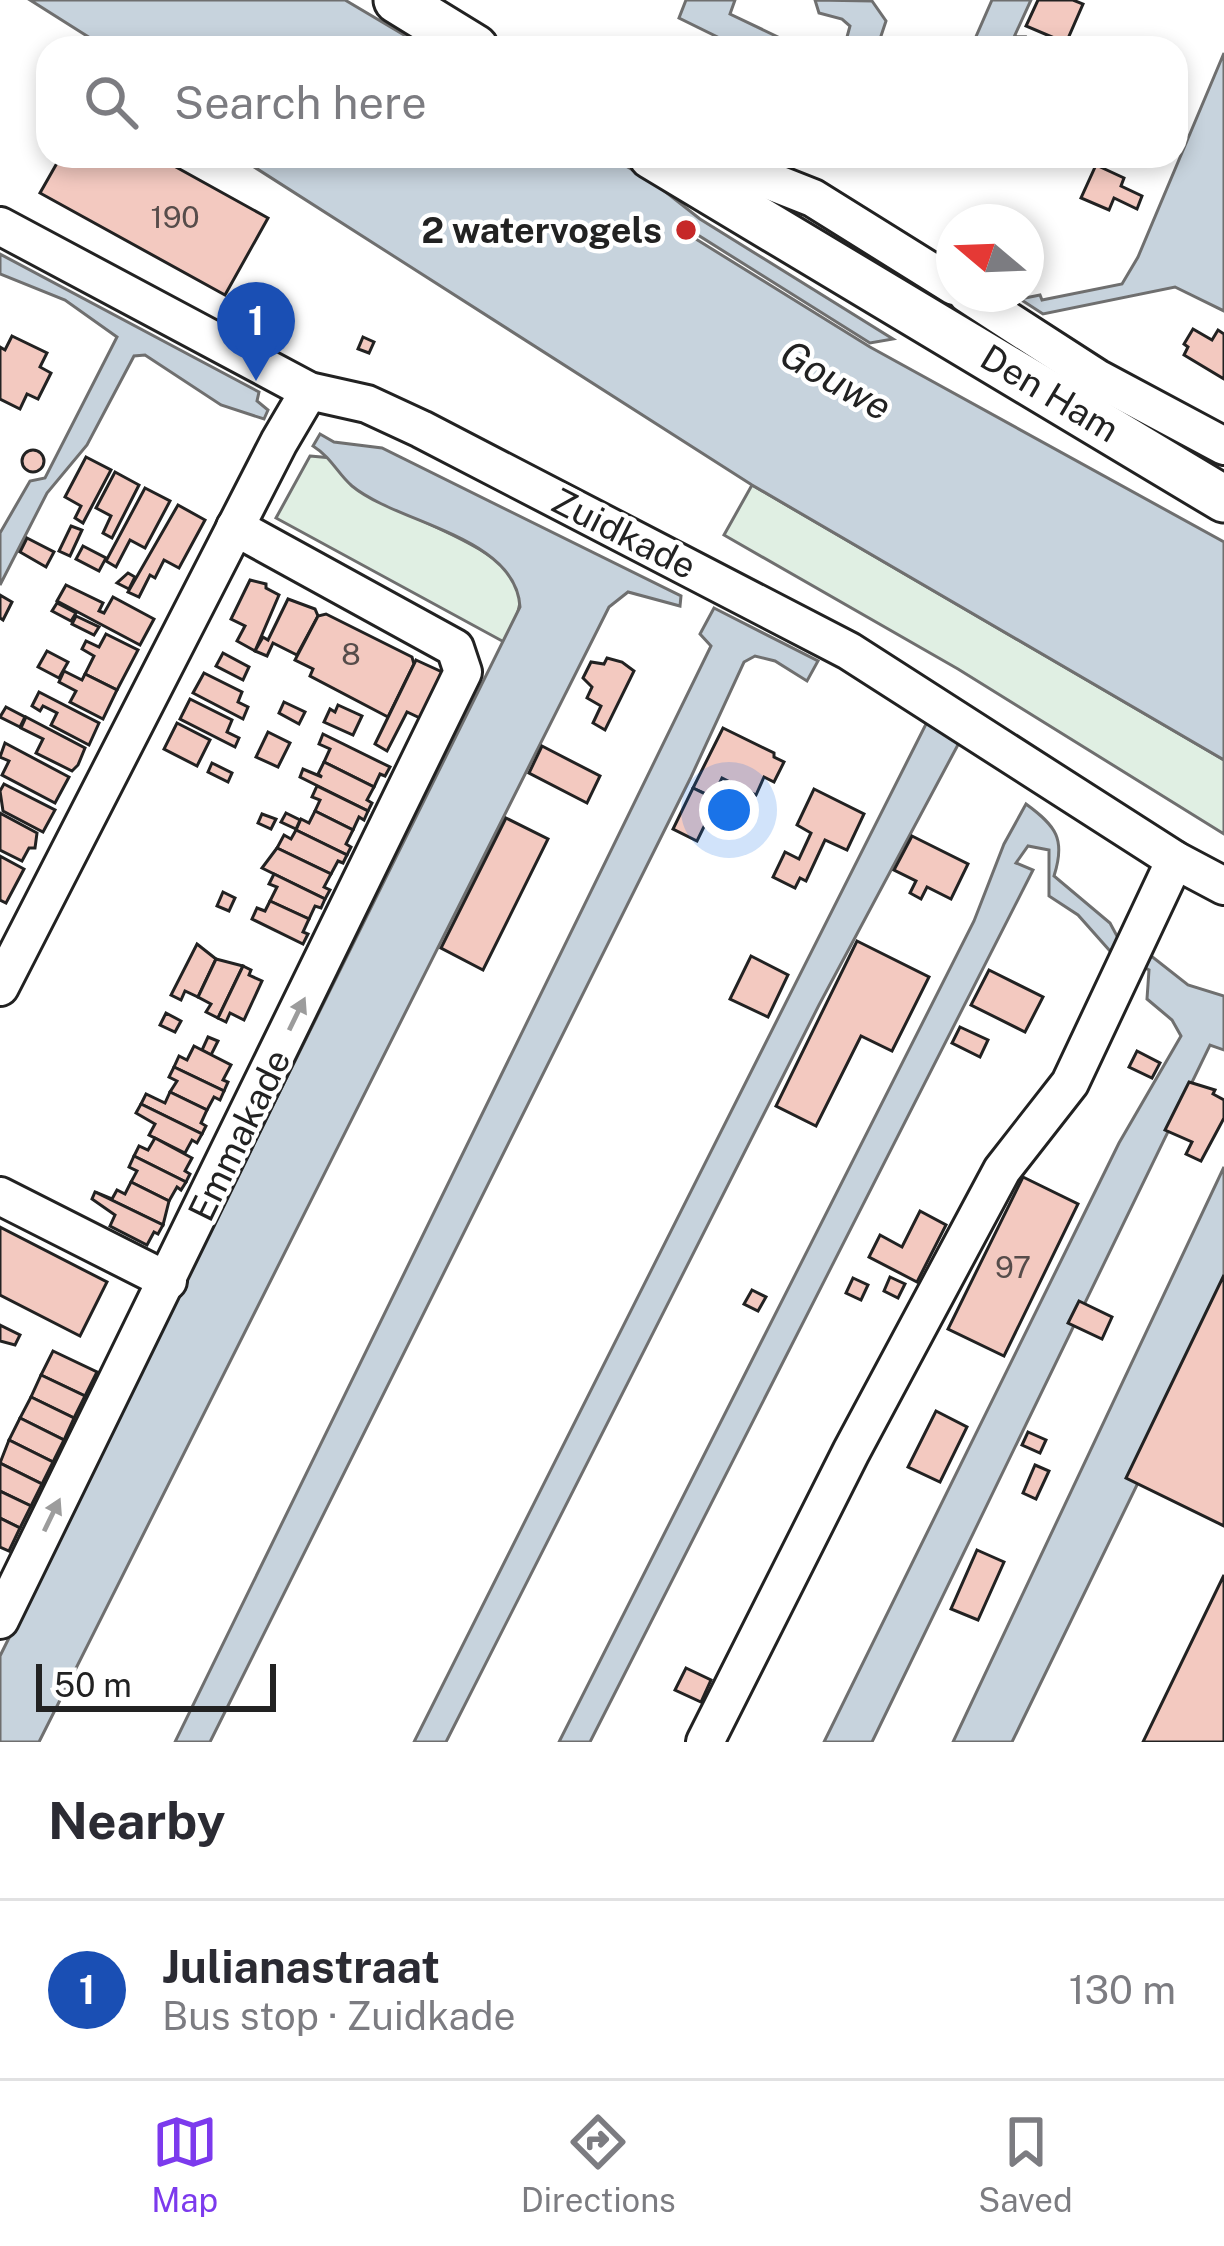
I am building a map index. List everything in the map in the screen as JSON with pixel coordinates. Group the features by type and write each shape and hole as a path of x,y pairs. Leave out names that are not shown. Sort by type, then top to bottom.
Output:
{"main road":[{"path":"397,0 456,36"},
{"name":"Den Ham","path":"672,168 1224,499"}],"street":[{"name":"Den Ham","path":"737,168 813,198 936,275"},
{"name":"Zuidkade","path":"0,226 304,397 367,404 422,429 849,651 1175,860 1224,886"},
{"name":"Den Ham","path":"995,312 1097,378 1224,446"},
{"path":"0,987 304,397"},
{"name":"Emmakade","path":"0,1620 463,672 455,648 235,527"},
{"path":"705,1742 851,1452 1002,1170 1070,1083 1175,860"},
{"path":"0,1196 168,1281"}],"green space":[{"path":"310,456 332,458 355,487 471,545 510,573 520,603 504,642 276,518"},
{"path":"752,485 1224,760 1224,834 958,669 724,535"}],"water":[{"path":"30,0 345,0 406,36 87,36"},
{"path":"686,0 735,0 730,14 776,36 716,36 679,18"},
{"path":"815,0 872,1 886,21 881,36 847,36 850,26 842,19 819,13"},
{"path":"992,0 1031,0 1014,36 976,36"},
{"path":"1224,53 1224,311 1175,287 1043,314 1040,312 1044,312 1044,300 1122,284 1176,168 1188,168 1188,138"},
{"name":"Gouwe","path":"256,168 629,168 653,182 700,219 893,339 870,343 693,232 691,236 870,347 1224,542 1224,760 752,485"},
{"path":"0,254 259,392 257,401 268,410 264,419 221,405 145,355 134,356 87,445 47,493 0,585 0,533 30,481 45,478 117,337 65,300 0,274"},
{"path":"320,434 334,442 382,448 681,596 680,606 628,592 609,607 39,1742 0,1742 0,1656 520,607 514,583 499,563 452,534 352,486 313,446"},
{"path":"714,608 818,661 807,681 775,661 755,656 744,662 210,1742 175,1742 711,646 700,634"},
{"path":"927,722 960,741 819,1005 446,1742 414,1742"},
{"path":"1026,804 1056,834 1059,852 1054,876 1110,923 1118,938 1150,955 1188,985 1224,996 1224,1050 1210,1045 872,1742 824,1742 1119,1143 1181,1036 1172,1020 1147,999 1149,970 1110,951 1078,915 1049,896 1049,850 1028,846 1016,863 1033,870 590,1742 559,1742 974,921 1004,844"},
{"path":"1224,1167 1224,1306 1012,1742 953,1742"}],"building":[{"path":"1038,0 1083,4 1069,36 1050,36 1026,26"},
{"path":"54,168 178,168 268,218 225,295 40,193"},
{"path":"1095,168 1124,178 1121,186 1142,196 1137,209 1114,198 1109,210 1081,198"},
{"path":"1193,329 1212,340 1218,330 1224,334 1224,379 1184,355"},
{"path":"12,336 47,353 40,367 51,373 38,399 27,394 20,409 0,399 0,347 5,350"},
{"path":"363,337 374,342 369,353 358,349"},
{"path":"33,450 44,461 33,472 22,461"},
{"path":"86,457 111,470 83,523 75,518 81,506 65,497"},
{"path":"115,472 139,485 112,538 103,533 111,516 96,508"},
{"path":"145,488 170,501 145,548 130,540 116,567 106,561"},
{"path":"178,505 205,520 179,568 164,560 139,597 128,592"},
{"path":"71,526 82,530 70,556 59,551"},
{"path":"27,538 54,552 46,567 20,552"},
{"path":"83,546 106,558 99,571 76,559"},
{"path":"128,573 135,577 129,589 117,583"},
{"path":"250,580 266,584 279,595 255,651 237,641 245,626 231,619"},
{"path":"66,585 103,603 99,611 104,613 113,597 154,619 140,645 57,601"},
{"path":"0,595 12,602 3,620 0,618"},
{"path":"288,599 315,609 318,616 297,655 273,643 267,656 255,651 263,637 268,640"},
{"path":"57,603 76,613 71,621 52,611"},
{"path":"326,614 412,657 414,664 388,717 310,676 313,669 295,660 318,616"},
{"path":"76,616 99,627 94,635 72,624"},
{"path":"106,634 138,650 117,690 85,674 94,656 82,649 86,641 99,647"},
{"path":"47,651 68,662 59,678 38,667"},
{"path":"223,653 249,667 243,680 216,666"},
{"path":"607,658 634,671 605,730 593,723 601,706 587,698 592,687 583,678 591,662 604,664"},
{"path":"416,660 442,672 420,718 407,712 387,751 375,744"},
{"path":"64,671 82,680 85,674 117,690 103,719 70,702 76,691 59,682"},
{"path":"204,673 242,692 238,702 248,707 243,719 193,693"},
{"path":"39,692 99,723 89,745 51,725 57,713 32,706"},
{"path":"190,699 232,720 227,732 239,738 235,747 180,719"},
{"path":"284,702 305,712 299,724 279,713"},
{"path":"338,705 362,716 353,735 324,722 330,709 335,712"},
{"path":"6,707 25,717 20,727 0,717"},
{"path":"26,717 85,748 72,771 36,753 43,739 21,728"},
{"path":"177,723 210,740 197,766 164,749"},
{"path":"723,728 784,762 774,782 764,777 756,795 722,778 713,797 693,788"},
{"path":"268,732 290,743 278,767 256,757"},
{"path":"323,734 390,767 385,776 380,774 374,787 324,762 330,749 319,744"},
{"path":"5,743 69,777 55,803 2,775 9,761 0,757"},
{"path":"542,746 600,776 587,803 529,773"},
{"path":"324,762 374,787 367,800 372,803 368,811 300,777 303,769 322,777 318,774"},
{"path":"212,763 232,773 228,782 208,772"},
{"path":"4,784 55,810 43,832 3,811 0,791"},
{"path":"317,786 368,811 364,820 359,817 353,830 315,811 320,800 312,797"},
{"path":"693,788 717,800 697,841 673,829"},
{"path":"814,789 864,814 847,850 825,840 806,881 800,878 795,888 773,877 785,852 799,859 811,833 797,825"},
{"path":"315,811 353,830 347,855 296,830 301,819 309,823"},
{"path":"0,813 37,833 35,848 29,848 22,861 0,850"},
{"path":"286,813 300,820 296,829 281,822"},
{"path":"262,814 276,819 271,829 258,823"},
{"path":"506,818 548,839 483,970 441,948"},
{"path":"296,830 347,855 343,863 338,861 331,874 277,848 284,835 291,839"},
{"path":"912,836 968,864 951,899 927,887 921,899 910,893 916,881 894,870"},
{"path":"277,848 331,874 324,887 330,890 325,899 262,868"},
{"path":"0,856 24,869 6,903 0,900"},
{"path":"274,874 325,899 321,908 315,906 309,919 270,901 277,887 269,884"},
{"path":"223,892 235,898 229,911 217,906"},
{"path":"270,901 309,919 303,944 252,919 257,908 265,911"},
{"path":"857,941 929,977 892,1051 861,1036 816,1126 776,1106"},
{"path":"197,944 216,959 198,997 185,991 181,1000 171,995"},
{"path":"751,956 788,975 768,1017 730,999"},
{"path":"216,959 243,966 218,1018 206,1012 211,1004 198,997"},
{"path":"243,966 262,981 244,1020 230,1013 226,1022 218,1018"},
{"path":"989,970 1043,997 1025,1032 971,1005"},
{"path":"166,1013 181,1021 175,1032 160,1025"},
{"path":"960,1027 988,1040 980,1057 952,1043"},
{"path":"208,1037 218,1041 211,1055 202,1050"},
{"path":"194,1046 231,1065 223,1080 228,1082 224,1091 174,1067 179,1056 187,1060"},
{"path":"1137,1051 1160,1063 1152,1078 1129,1067"},
{"path":"174,1067 224,1091 220,1100 214,1097 207,1110 170,1092 177,1081 169,1077"},
{"path":"1189,1082 1215,1090 1213,1094 1224,1100 1224,1118 1201,1161 1186,1154 1192,1142 1165,1130"},
{"path":"170,1092 207,1110 202,1134 141,1104 146,1094 165,1103"},
{"path":"141,1104 202,1134 197,1143 192,1140 185,1153 149,1135 155,1124 136,1113"},
{"path":"155,1138 192,1158 185,1171 190,1174 186,1182 134,1156 139,1146 148,1150"},
{"path":"134,1156 186,1182 169,1201 131,1182 137,1171 129,1167"},
{"path":"1023,1177 1078,1204 1004,1356 948,1329"},
{"path":"131,1182 169,1201 163,1225 95,1192 112,1199 117,1190 125,1194"},
{"path":"95,1192 163,1225 158,1234 154,1232 147,1245 110,1226 115,1215 92,1199"},
{"path":"920,1211 946,1225 917,1282 869,1257 880,1235 902,1247"},
{"path":"0,1227 107,1282 80,1336 0,1295"},
{"path":"1224,1275 1224,1526 1126,1478"},
{"path":"890,1277 905,1284 898,1298 884,1291"},
{"path":"853,1278 868,1285 861,1300 846,1293"},
{"path":"752,1290 766,1297 758,1311 744,1304"},
{"path":"1079,1301 1112,1317 1102,1339 1068,1323"},
{"path":"0,1325 20,1335 15,1345 0,1341"},
{"path":"53,1351 97,1372 85,1396 41,1375"},
{"path":"41,1375 85,1396 74,1418 31,1397"},
{"path":"31,1397 74,1418 64,1440 20,1418"},
{"path":"936,1411 967,1427 940,1482 908,1467"},
{"path":"20,1418 64,1440 53,1462 9,1440"},
{"path":"1028,1432 1046,1440 1040,1453 1022,1445"},
{"path":"9,1440 53,1462 42,1484 0,1463"},
{"path":"0,1463 42,1484 31,1506 0,1491"},
{"path":"1035,1465 1049,1471 1036,1499 1023,1493"},
{"path":"0,1491 31,1506 20,1528 0,1518"},
{"path":"0,1518 20,1528 9,1551 0,1547"},
{"path":"977,1550 1004,1562 978,1620 951,1609"},
{"path":"1224,1575 1224,1742 1143,1742"},
{"path":"686,1668 711,1680 701,1702 675,1690"}],"place":[{"name":"2 watervogels","path":"686,230"},
{"name":"Julianastraat","path":"256,381"}]}
